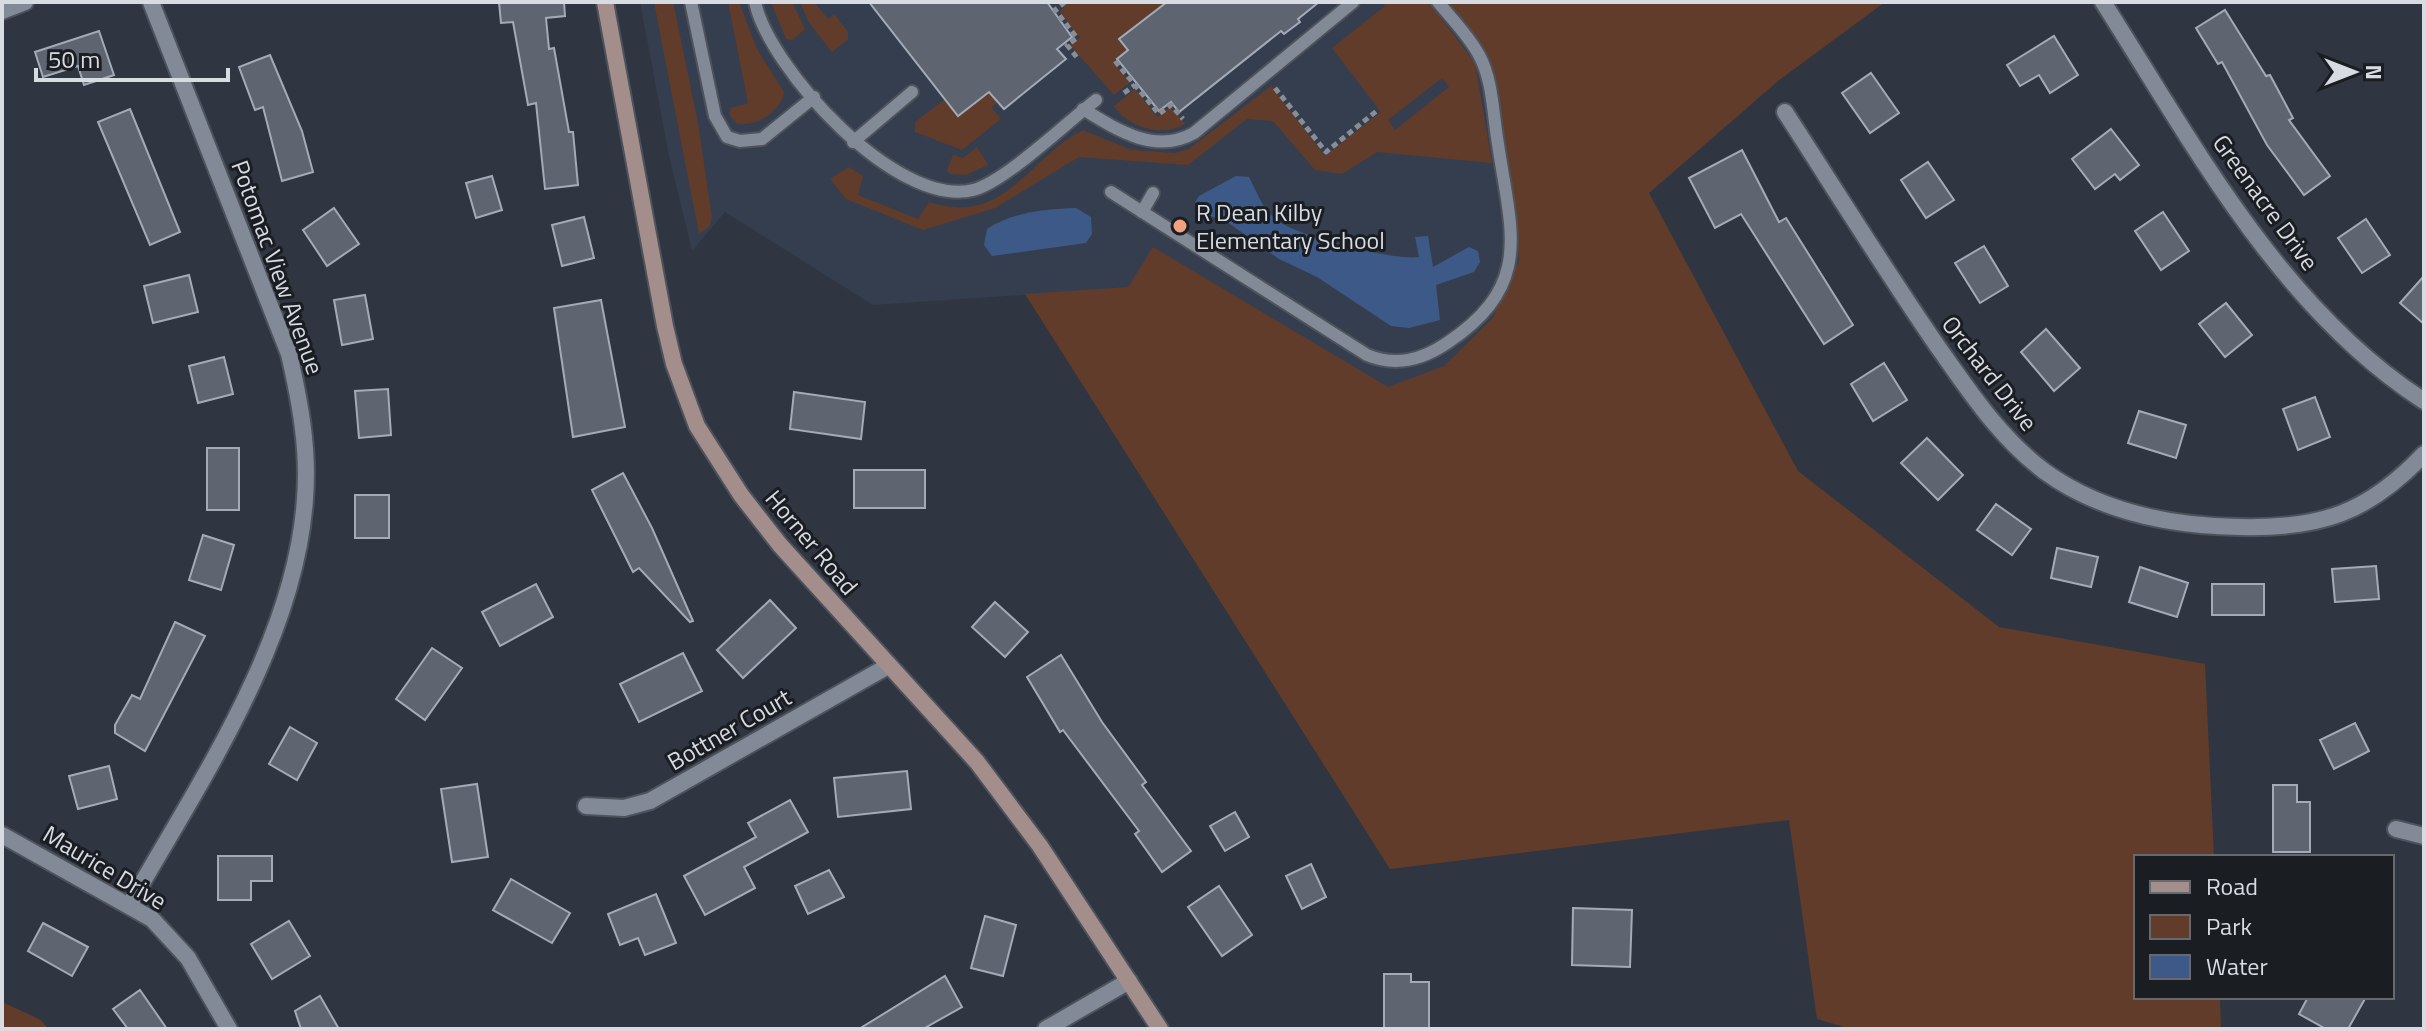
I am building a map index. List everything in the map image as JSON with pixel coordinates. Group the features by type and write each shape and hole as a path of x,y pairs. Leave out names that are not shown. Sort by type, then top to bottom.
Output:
{"main road":[{"name":"Horner Road","path":"605,2 665,326 678,375 697,426 723,469 780,545 977,762 1040,846 1160,1029"}],"street":[{"path":"2,11 25,2"},
{"name":"Potomac View Avenue","path":"130,904 217,751 254,676 284,604 299,547 305,499 306,450 300,401 289,354 151,2"},
{"name":"Greenacre Drive","path":"2103,2 2216,178 2299,288 2356,350 2424,401"},
{"name":"Orchard Drive","path":"1785,112 1906,302 1992,422 2024,455 2073,489 2109,506 2160,519 2210,527 2259,528 2309,522 2367,504 2393,487 2424,454"},
{"name":"Bottner Court","path":"586,806 624,808 650,801 888,666"},
{"path":"2396,829 2424,836"},
{"name":"Maurice Drive","path":"2,835 130,904 176,942 229,1029"},
{"path":"1046,1029 1129,981"}],"lane":[{"path":"691,2 715,116 727,137 740,141 762,139 814,97"},
{"path":"755,2 766,34 853,142 895,171 938,187 971,190 990,182 1096,100"},
{"path":"1083,109 1123,133 1145,140 1173,142 1194,133 1353,2"},
{"path":"1111,192 1380,361 1411,360 1458,336 1477,321 1500,292 1512,247 1483,63 1438,2"},
{"path":"853,142 912,92"},
{"path":"1142,212 1153,193"}],"path":[{"path":"1065,2 1055,10 1077,38 1067,45 1079,60"},
{"path":"1115,61 1159,114 1171,105 1194,133"},
{"path":"1264,75 1326,152 1379,109"},
{"path":"1124,93 1135,85"}],"shaded area":[{"name":"R Dean Kilby Elementary School","path":"640,2 1803,2 1778,81 1594,241 1447,479 1128,288 873,305 725,212 692,251 669,156"}],"green space":[{"path":"654,2 673,2 698,123 712,218 709,227 699,234"},
{"path":"728,2 739,2 757,49 784,92 773,111 752,123 737,124 729,114 731,108 748,103"},
{"path":"771,2 792,2 805,29 792,40 786,39"},
{"path":"800,2 814,2 828,19 834,14 848,32 848,39 832,52 808,21"},
{"path":"1068,2 1167,2 1120,39 1128,50 1113,62 1130,82 1114,95 1070,45 1080,38 1060,12"},
{"path":"1383,2 1429,2 1475,63 1492,163 1377,152 1342,174 1315,170 1273,121 1247,119 1188,165 1079,157 995,208 923,230 846,199 830,179 849,167 863,176 858,195 918,219 929,202 955,207 977,205 996,198 1063,142 1083,130 1132,150 1175,153 1189,149 1271,86 1325,156 1381,112 1332,48 1385,6","holes":["1442,78 1449,87 1395,130 1388,120"]},
{"path":"1448,2 1885,2 1778,81 1649,193 1798,471 1999,627 2205,664 2214,855 2134,855 2134,999 2220,999 2221,1029 1851,1029 1817,1019 1789,820 1390,869 1025,294 1128,287 1153,247 1388,387 1444,366 1492,319 1519,261 1516,221 1493,71 1470,29"},
{"path":"1135,89 1157,117 1171,107 1185,124 1156,130 1128,120 1114,106"},
{"path":"989,92 998,102 991,107 1001,119 962,150 915,132 915,122 945,99 958,116"},
{"path":"977,147 988,165 966,175 950,174 947,170 953,155 963,158"},
{"path":"2,1002 39,1019 49,1029 2,1029"}],"water":[{"path":"1236,176 1249,177 1270,215 1303,233 1368,251 1406,257 1419,257 1415,237 1428,236 1433,267 1469,247 1478,251 1480,262 1474,272 1436,285 1440,320 1409,328 1391,326 1317,277 1279,259 1223,219 1198,214 1195,202 1199,196"},
{"path":"1076,208 1091,217 1092,234 1086,243 992,256 984,245 987,229 997,223 1018,215"}],"building":[{"path":"499,2 564,2 565,16 546,18 549,49 554,48 569,132 573,132 578,185 545,189 536,103 528,105 513,22 501,23"},
{"path":"869,2 1047,2 1072,37 1057,49 1066,59 1004,109 989,92 958,116"},
{"path":"1167,2 1319,2 1298,19 1300,22 1284,34 1281,31 1179,112 1171,102 1159,111 1117,59 1128,50 1119,39"},
{"path":"2225,10 2266,76 2270,75 2293,118 2289,120 2330,176 2304,195 2267,145 2222,62 2218,64 2196,28"},
{"path":"99,31 114,75 84,85 78,66 43,77 35,52"},
{"path":"2054,36 2078,75 2050,93 2039,75 2020,86 2007,65"},
{"path":"270,55 302,131 313,172 282,181 263,107 255,110 239,67"},
{"path":"1871,73 1899,113 1870,133 1842,93"},
{"path":"130,109 180,232 150,245 98,122"},
{"path":"2111,129 2139,165 2120,180 2115,174 2095,189 2072,159"},
{"path":"1742,150 1779,222 1786,218 1853,325 1824,344 1741,214 1715,228 1689,178"},
{"path":"1928,162 1954,200 1926,218 1901,180"},
{"path":"492,176 502,210 476,218 466,183"},
{"path":"334,208 359,244 327,266 303,230"},
{"path":"2163,212 2189,251 2161,270 2135,231"},
{"path":"584,217 594,258 562,266 552,225"},
{"path":"2366,219 2390,255 2362,273 2338,238"},
{"path":"1984,246 2008,286 1980,303 1955,263"},
{"path":"189,275 198,312 153,323 144,286"},
{"path":"2424,276 2424,324 2400,303"},
{"path":"365,295 373,339 342,345 334,300"},
{"path":"601,300 625,427 573,437 554,308"},
{"path":"2226,303 2252,335 2225,357 2199,324"},
{"path":"2046,329 2080,368 2054,391 2021,352"},
{"path":"224,357 233,394 198,403 189,366"},
{"path":"1884,363 1907,400 1873,421 1851,384"},
{"path":"388,389 391,435 359,438 355,391"},
{"path":"794,392 865,402 861,439 790,429"},
{"path":"2315,397 2330,437 2298,450 2283,409"},
{"path":"2139,411 2186,425 2176,458 2128,443"},
{"path":"1927,438 1963,475 1938,500 1901,463"},
{"path":"207,448 239,448 239,510 207,510"},
{"path":"854,470 925,470 925,508 854,508"},
{"path":"623,473 652,528 693,621 690,622 639,568 633,572 592,490"},
{"path":"355,495 389,495 389,538 355,538"},
{"path":"1996,504 2031,529 2012,555 1977,530"},
{"path":"203,535 234,545 221,590 189,580"},
{"path":"2057,548 2098,557 2091,587 2051,578"},
{"path":"2376,566 2379,599 2335,602 2332,569"},
{"path":"2140,567 2188,583 2177,617 2129,602"},
{"path":"536,584 553,617 500,646 482,612"},
{"path":"2212,584 2264,584 2264,615 2212,615"},
{"path":"770,600 796,628 743,678 717,650"},
{"path":"995,602 1028,632 1005,657 972,627"},
{"path":"175,622 205,636 145,751 115,733 115,725 132,695 140,699"},
{"path":"432,648 462,668 425,720 396,699"},
{"path":"683,653 702,691 639,722 620,684"},
{"path":"1061,655 1102,722 1146,782 1142,785 1191,851 1162,872 1135,834 1139,831 1063,730 1060,732 1027,677"},
{"path":"2355,723 2369,751 2334,769 2320,740"},
{"path":"290,727 317,743 297,780 269,764"},
{"path":"109,766 117,799 78,809 69,776"},
{"path":"907,771 911,809 838,817 834,778"},
{"path":"477,784 488,857 452,862 441,789"},
{"path":"2273,785 2297,785 2297,802 2310,802 2310,852 2273,852"},
{"path":"790,800 808,832 744,867 755,888 705,915 684,876 756,837 748,823"},
{"path":"1235,812 1249,837 1225,851 1210,826"},
{"path":"218,856 272,856 272,881 251,881 251,900 218,900"},
{"path":"1311,864 1326,897 1302,909 1286,876"},
{"path":"829,870 844,897 808,914 795,886"},
{"path":"511,879 570,913 552,943 493,910"},
{"path":"1219,886 1252,935 1222,956 1188,907"},
{"path":"656,894 676,943 645,955 638,938 620,945 608,914"},
{"path":"1573,908 1632,910 1630,967 1572,965"},
{"path":"985,916 1016,925 1003,976 971,968"},
{"path":"289,921 310,956 272,979 251,944"},
{"path":"43,923 88,947 72,976 28,951"},
{"path":"1384,974 1411,974 1411,982 1429,982 1429,1029 1384,1029"},
{"path":"945,976 962,1007 923,1029 859,1029"},
{"path":"140,990 167,1029 128,1029 113,1009"},
{"path":"320,996 339,1029 301,1029 295,1011"},
{"path":"2307,999 2365,999 2348,1029 2326,1029 2299,1014"}],"place":[{"name":"R Dean Kilby Elementary School","path":"1180,226"}]}
